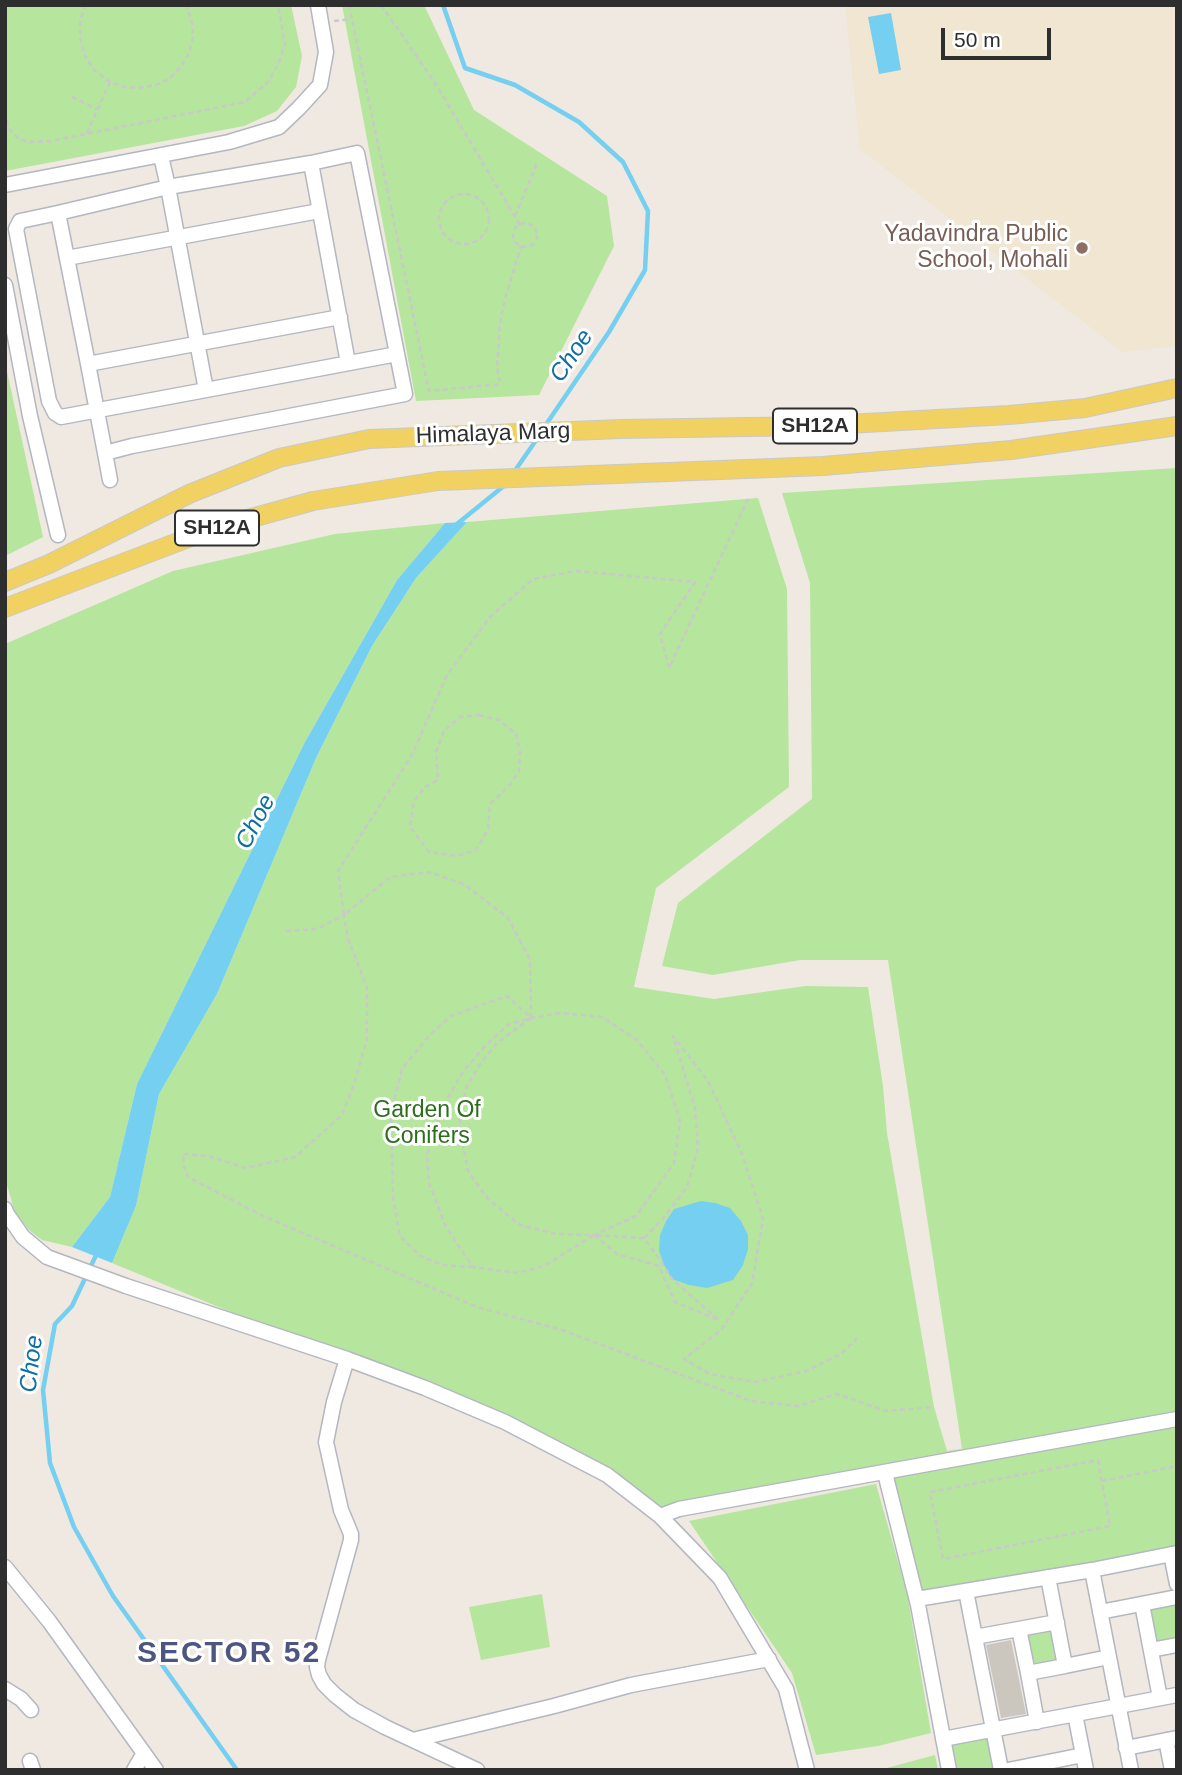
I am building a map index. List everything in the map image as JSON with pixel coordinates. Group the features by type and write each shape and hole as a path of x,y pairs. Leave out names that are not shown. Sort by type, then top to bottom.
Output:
{"main road":[{"name":"Himalaya Marg","path":"5,582 49,564 189,494 279,458 369,439 621,429 812,426 1009,415 1085,408 1177,388"},
{"name":"Himalaya Marg","path":"5,608 212,529 313,501 438,481 823,466 1012,450 1177,426"}],"street":[{"path":"5,185 229,142 279,127 320,85 326,52 318,5"},
{"path":"105,453 405,394 357,153 168,187 20,221 16,234 52,409 61,417 397,354"},
{"path":"161,156 206,390"},
{"path":"311,163 348,363"},
{"path":"67,258 319,211"},
{"path":"58,213 110,480"},
{"path":"5,285 30,416 58,535"},
{"path":"88,364 340,317"},
{"path":"5,1209 23,1237 47,1257 425,1388 505,1422 607,1475 660,1516 720,1578 786,1689 807,1770"},
{"path":"347,1359 326,1442 341,1510 351,1540 317,1667 324,1684 344,1703 385,1727 477,1770"},
{"path":"660,1516 679,1509 1177,1419"},
{"path":"885,1473 917,1599 949,1770"},
{"path":"917,1599 1174,1554 1177,1584"},
{"path":"5,1567 49,1621 156,1770"},
{"path":"1092,1570 1131,1770"},
{"path":"1048,1577 1065,1666"},
{"path":"966,1591 1001,1770"},
{"path":"1100,1612 1177,1597"},
{"path":"1142,1604 1160,1698"},
{"path":"975,1637 1057,1622"},
{"path":"1019,1629 1037,1722"},
{"path":"1151,1650 1177,1645"},
{"path":"1028,1673 1109,1657"},
{"path":"413,1740 631,1685 769,1659"},
{"path":"5,1689 22,1699 31,1710"},
{"path":"943,1740 1177,1695"},
{"path":"1008,1770 1085,1763 1075,1714"},
{"path":"1126,1748 1171,1739 1172,1770"},
{"path":"134,1770 144,1753"}],"path":[{"path":"86,5 80,20 80,38 85,56 95,71 110,82 124,87 140,88 156,85 170,78 189,53 192,22 186,5"},
{"path":"5,112 9,129 27,142 51,141 246,102 269,81 285,44 278,5"},
{"path":"349,5 429,391 500,384 497,367 500,323 521,246"},
{"path":"381,5 435,83 520,225"},
{"path":"86,134 110,82"},
{"path":"72,97 97,109"},
{"path":"515,216 538,161"},
{"path":"468,194 483,202 488,210 489,225 486,232 474,242 458,243 445,235 440,228 440,211 451,197 468,194"},
{"path":"520,225 531,225 537,235 535,242 521,246 515,241 515,230 520,225"},
{"path":"748,499 669,667 660,634 695,582 576,571 533,579 490,617 447,675 412,755 338,871 348,939 367,987 367,1039 342,1115 295,1157 246,1168 208,1156 183,1154 184,1167 188,1177 263,1216 477,1307 562,1330 751,1401 798,1406 837,1394 886,1411 934,1407"},
{"path":"479,715 499,720 516,734 520,752 519,771 510,785 490,804 488,829 477,850 457,856 429,852 410,827 414,801 425,787 438,780 436,752 444,731 460,718 479,715"},
{"path":"286,930 317,929 344,915 390,877 429,872 464,884 508,918 530,960 531,1018"},
{"path":"473,1267 446,1227 429,1183 427,1154 444,1104 463,1072 484,1047 509,1024 560,1013 602,1017 637,1040 665,1075 680,1121 674,1163 636,1216 594,1235 544,1266 517,1273 442,1265 420,1256 400,1236 393,1198 391,1113 402,1069 429,1036 451,1016 507,996 531,1018"},
{"path":"531,1018 497,1043 466,1088 459,1125 468,1171 488,1199 520,1225 556,1234 643,1238 662,1220 687,1187 698,1148 695,1108 673,1036 708,1080 742,1154 763,1219 752,1283 722,1329 684,1359 710,1374 755,1382 806,1371 841,1354 856,1338"},
{"path":"594,1235 617,1254 659,1266 676,1302 719,1320 672,1279 643,1238"},
{"path":"1098,1460 1102,1481 1110,1526 943,1559 930,1492 1098,1460"},
{"path":"1102,1481 1177,1466"}],"shaded area":[{"name":"Yadavindra Public School, Mohali","path":"845,5 1177,5 1177,346 1122,352 860,149"}],"green space":[{"path":"5,5 291,5 302,56 296,87 277,111 244,126 5,171"},
{"path":"342,5 424,5 474,110 607,196 614,246 539,395 416,401"},
{"path":"5,362 43,537 5,556"},
{"name":"Garden Of Conifers","path":"1177,468 1177,1547 915,1596 889,1463 655,1508 585,1456 112,1263 136,1206 159,1094 217,994 316,758 372,646 416,578 467,522 758,498 787,589 789,787 656,888 634,987 714,999 806,986 868,987 887,1133 934,1407 947,1451 962,1449 888,960 800,960 713,975 662,966 678,903 812,799 810,583 782,493"},
{"path":"445,523 397,580 305,742 137,1084 110,1197 72,1247 42,1240 29,1230 15,1212 5,1179 5,644 173,571 335,534"},
{"path":"876,1484 907,1593 931,1733 878,1746 816,1755 792,1673 689,1521"},
{"path":"542,1594 550,1647 481,1660 469,1607"},
{"path":"1176,1603 1177,1641 1153,1644 1148,1608"},
{"path":"1053,1627 1060,1663 1031,1667 1025,1634"},
{"path":"993,1730 1001,1770 949,1770 943,1739"},
{"path":"935,1755 938,1770 879,1770 883,1769"}],"water":[{"path":"891,13 901,70 879,74 868,17"},
{"path":"467,522 416,578 372,646 316,758 217,994 159,1094 136,1206 112,1263 72,1247 110,1197 137,1084 305,742 397,580 445,523"},
{"path":"701,1201 730,1208 748,1235 748,1249 743,1265 733,1280 707,1288 672,1279 659,1251 660,1235 674,1209"}],"building":[{"path":"1011,1640 1026,1714 1001,1718 986,1645"}],"waterway":[{"name":"Choe","path":"443,5 465,68 515,85 579,122 623,162 648,211 645,270 609,332 545,426"},
{"name":"Choe","path":"514,472 539,436"},
{"name":"Choe","path":"457,524 505,485"},
{"name":"Choe","path":"98,1251 72,1306 55,1324 43,1390 50,1463 74,1527 113,1596 237,1770"}],"place":[{"name":"Yadavindra Public School, Mohali","path":"1082,248"}],"district":[{"name":"SECTOR 52","path":"229,1654"}]}
